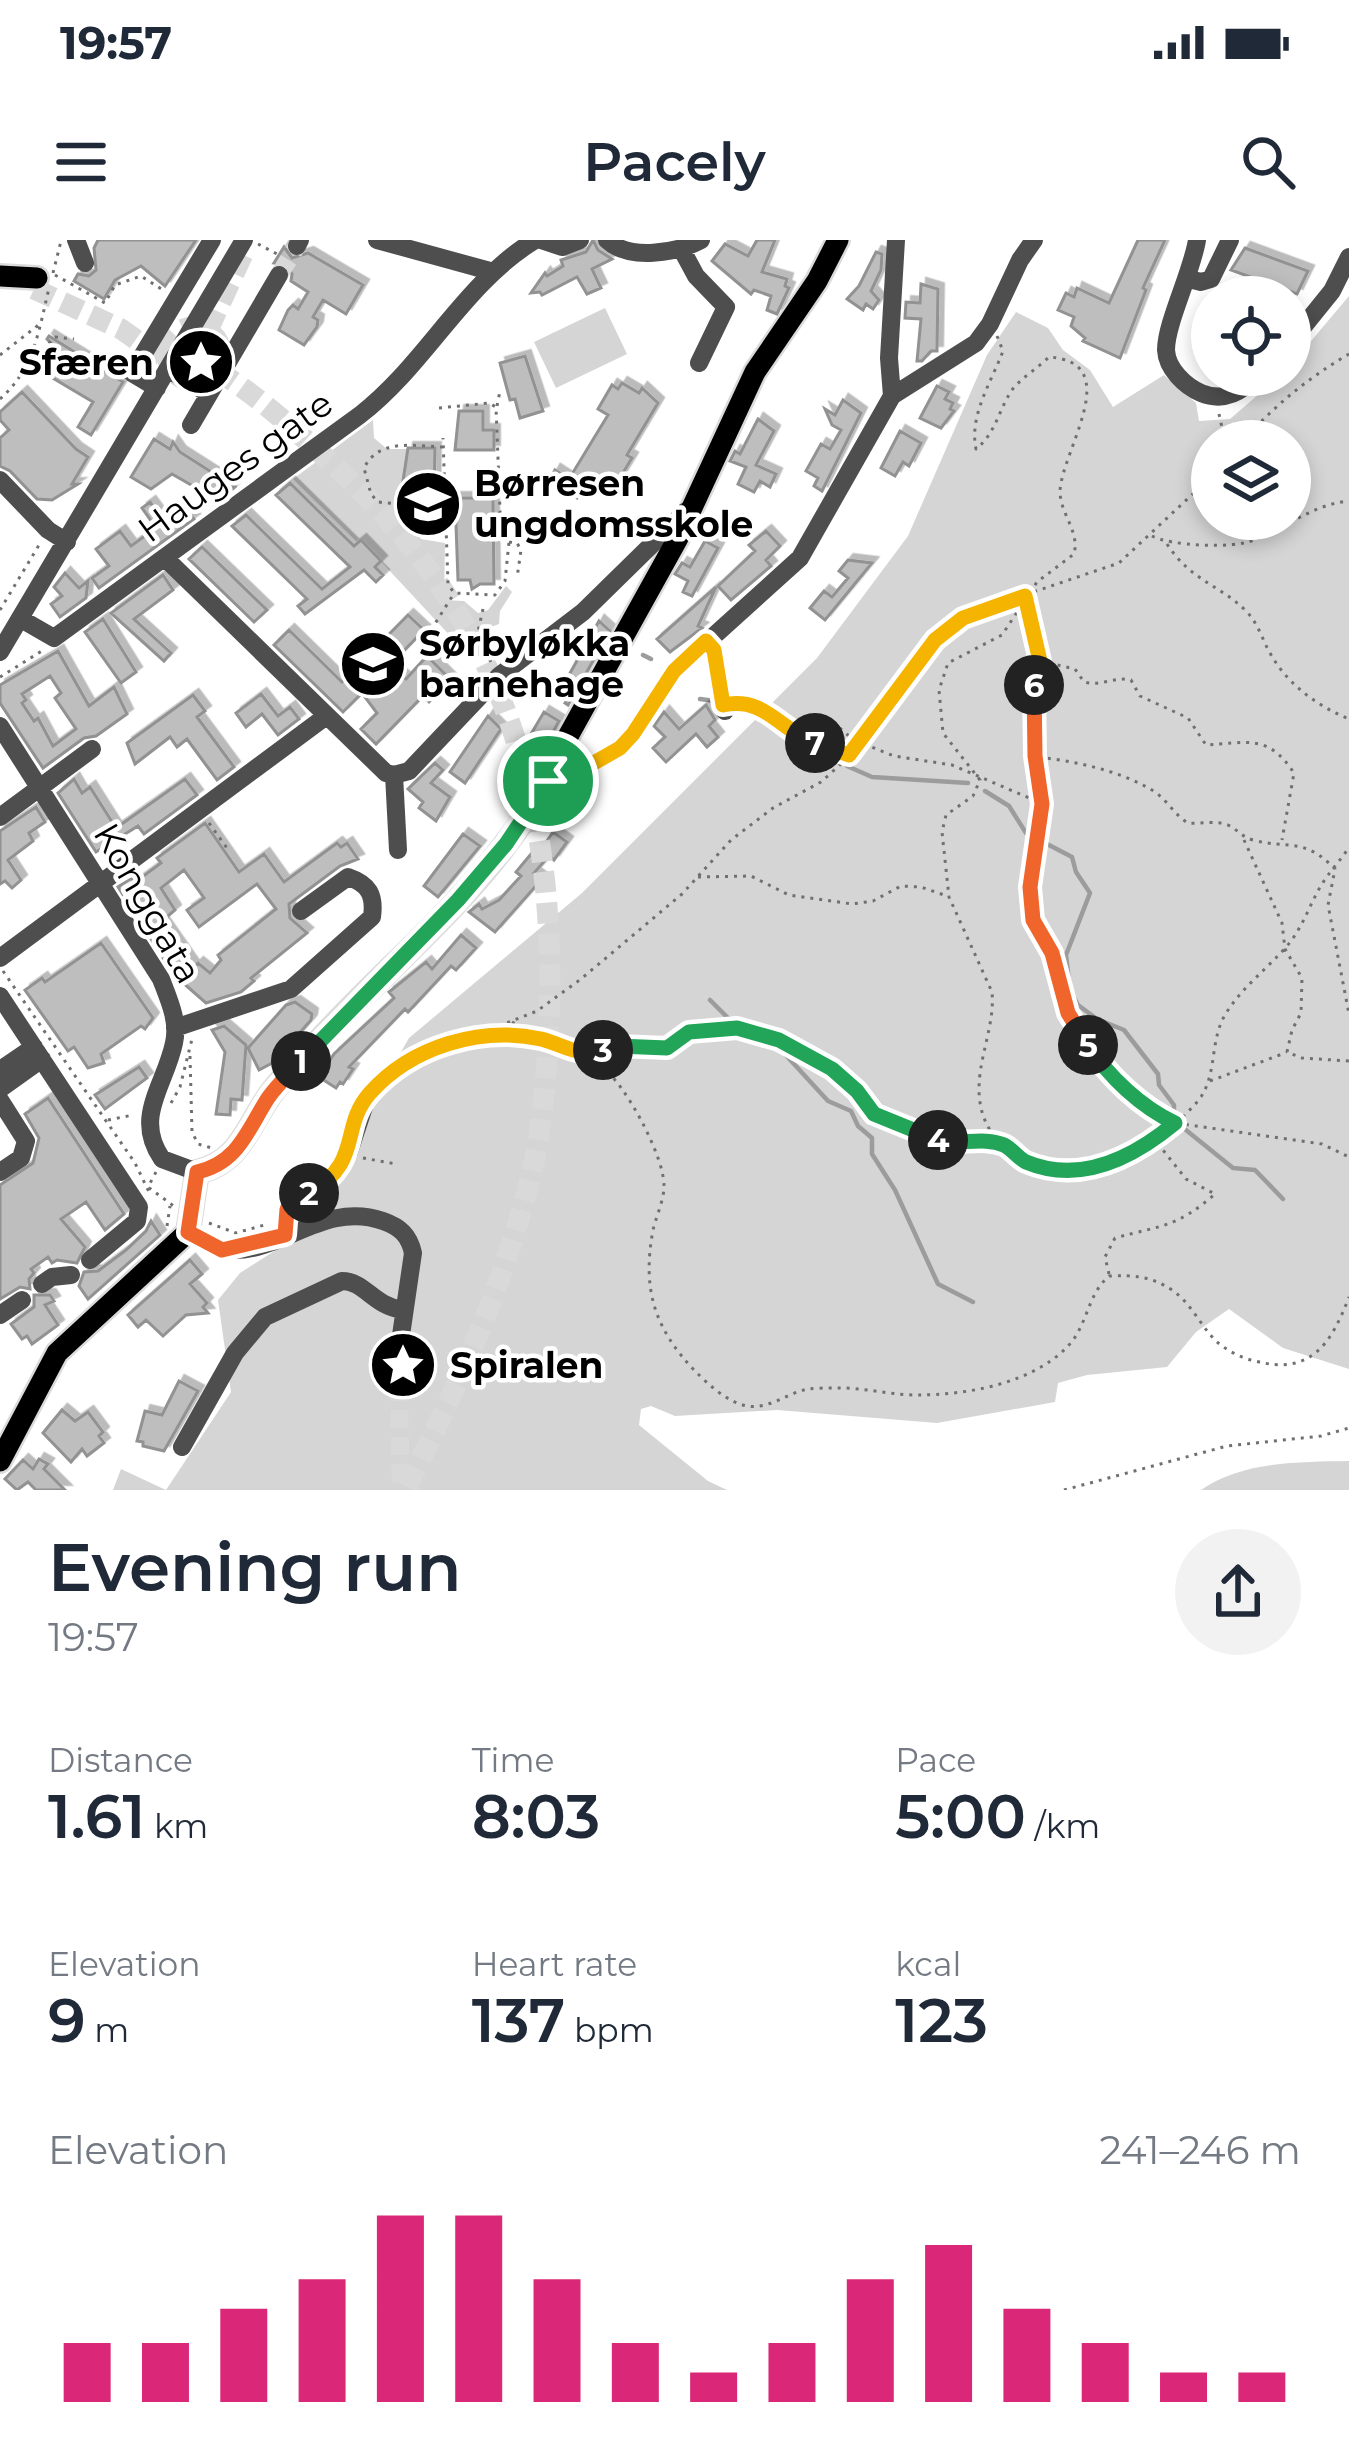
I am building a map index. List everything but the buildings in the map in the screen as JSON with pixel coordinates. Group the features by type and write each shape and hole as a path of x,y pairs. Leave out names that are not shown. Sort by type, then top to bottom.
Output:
{"main road":[{"path":"3,1447 57,1353 190,1221 197,1172 227,1162 270,1096 506,844 548,781 696,500 754,372 817,281 838,240"},
{"path":"0,276 42,280"},
{"path":"0,287 42,280"}],"street":[{"path":"76,240 85,263"},
{"path":"157,388 132,373 212,240"},
{"path":"0,652 8,618 57,536 103,478 248,240"},
{"path":"377,240 490,271"},
{"path":"538,240 562,247 580,240"},
{"name":"Hauges gate","path":"54,638 379,400 490,271 538,240"},
{"path":"607,240 613,247 656,253 682,250 701,240"},
{"path":"892,396 889,358 896,240"},
{"path":"548,781 564,780 620,748 674,671 800,558 892,396 976,343 1034,240"},
{"path":"1191,387 1174,374 1166,351 1197,240"},
{"path":"1189,279 1201,283 1211,279 1230,240"},
{"path":"682,250 696,276 726,307 699,363"},
{"path":"190,425 289,254"},
{"path":"1311,317 1332,291 1349,257"},
{"path":"168,369 209,394"},
{"path":"0,480 57,536"},
{"path":"165,558 326,717 386,773 394,775 410,771 499,676 583,613 696,500"},
{"path":"8,618 54,638"},
{"path":"706,641 714,650 724,708"},
{"path":"0,958 326,717"},
{"name":"Konggata","path":"0,726 161,979 172,1008 174,1045 155,1089 149,1136 162,1159 197,1172"},
{"path":"0,817 92,749"},
{"path":"394,775 398,850"},
{"path":"175,1028 291,989 372,917 374,904 362,881 348,877 301,911"},
{"path":"1,999 128,1186 140,1215 90,1260"},
{"path":"7,1065 38,1053"},
{"path":"0,1090 38,1053"},
{"path":"285,1235 287,1209 343,1164 368,1095"},
{"path":"0,1100 26,1141 21,1157 0,1172"},
{"path":"190,1221 222,1250 346,1216 365,1216 396,1226 409,1239 413,1252 398,1356"},
{"path":"42,1285 52,1277 71,1275"},
{"path":"182,1447 235,1353 265,1316 342,1281 352,1281 382,1306 403,1310"},
{"path":"0,1316 22,1300"}],"path":[{"path":"28,364 41,322 42,280 61,240"},
{"path":"248,240 289,254"},
{"path":"42,280 105,303 115,285 141,276 171,294"},
{"path":"0,355 41,322"},
{"path":"980,780 964,753 944,733 939,690 944,670 1003,635 1037,582 1074,554 1077,546 1060,502 1060,486 1065,460 1086,410 1089,386 1071,362 1049,357 1034,375 1018,383 994,430 976,449 978,411 1003,351 990,324"},
{"path":"36,344 55,337 74,339"},
{"path":"0,399 55,337"},
{"path":"1261,420 1310,376 1349,354"},
{"path":"500,391 496,407 501,535 521,550 517,578"},
{"path":"439,408 489,403 496,407"},
{"path":"1219,414 1220,420"},
{"path":"443,438 448,584 454,593 495,595 502,587 509,542"},
{"path":"443,447 386,447 371,455 364,468 371,494 385,505 446,509"},
{"path":"368,1095 403,1064 537,1011 581,979 698,877 731,840 773,808 820,782 849,755 935,640 963,618 1119,563 1191,496"},
{"path":"1150,536 1167,544 1250,542 1293,518 1349,501"},
{"path":"8,618 57,536"},
{"path":"1167,544 1180,564 1251,615 1272,657 1305,695 1321,708 1349,719"},
{"path":"431,630 454,593"},
{"path":"479,596 488,623"},
{"path":"1025,596 1040,661 1031,699 1042,804 1030,887 1033,920 1052,953 1068,1013 1094,1054 1153,1113 1175,1123 1322,1144 1349,1157"},
{"path":"483,609 477,636 499,676"},
{"path":"0,676 44,650 54,638"},
{"path":"1040,661 1075,669 1084,682 1095,685 1122,677 1131,680 1140,695 1187,718 1206,745 1257,742 1282,755 1294,772 1282,842"},
{"path":"724,708 733,703 772,713 795,734 849,755"},
{"path":"795,734 814,717 824,718 860,743 894,756 952,765 1042,804"},
{"path":"1035,756 1117,774 1156,792 1183,821 1220,823 1244,838 1282,842 1318,853 1335,869"},
{"path":"980,780 973,796 952,809 943,822 949,897 992,992 980,1072 985,1120 1003,1145 1023,1161 1080,1169 1115,1163 1175,1123 1210,1081 1217,1031 1226,1014 1244,988 1285,949 1304,923 1324,880 1349,847"},
{"path":"200,810 229,851"},
{"path":"1244,838 1282,923 1285,949 1302,978 1304,995 1287,1052"},
{"path":"1335,869 1328,905 1349,1014"},
{"path":"698,877 751,876 789,895 852,904 873,901 901,886 949,897"},
{"path":"0,967 148,1187 190,1221 236,1233 276,1220 287,1209"},
{"path":"512,1022 579,1054 615,1080 649,1136 664,1187 650,1263 654,1312 673,1347 700,1376 743,1406 760,1407 808,1389 914,1396 967,1393 1004,1382 1049,1362 1070,1344 1091,1296 1109,1276 1139,1275 1174,1291 1226,1348 1270,1365 1289,1366 1316,1354 1334,1333 1349,1297"},
{"path":"579,1054 618,1046 667,1048 689,1032 737,1028 779,1040 832,1069 874,1114 948,1143 967,1140 1003,1145"},
{"path":"483,1033 543,1040"},
{"path":"189,1051 192,1132 198,1144 216,1148"},
{"path":"1210,1081 1287,1052 1302,1058 1349,1060"},
{"path":"106,1121 140,1113"},
{"path":"1109,1276 1105,1257 1115,1238 1156,1231 1188,1217 1215,1194 1186,1179 1155,1140"},
{"path":"127,1150 137,1144"},
{"path":"343,1164 367,1157 396,1164"},
{"path":"140,1215 149,1205 148,1187"},
{"path":"1064,1490 1227,1447 1349,1429"}],"shaded area":[{"path":"1349,296 1349,1369 1283,1348 1229,1309 1196,1332 1167,1367 1087,1375 1058,1383 1055,1402 937,1423 777,1410 675,1416 651,1406 641,1409 639,1425 708,1481 727,1490 166,1490 231,1392 218,1300 240,1273 306,1231 332,1170 409,1038 582,893 817,658 908,536 987,355 1016,312 1048,328 1063,350 1090,370 1113,407 1164,375 1196,403 1199,420 1191,420 1191,540 1311,540 1311,420 1214,420 1230,419 1257,396 1311,396 1311,341"},
{"path":"605,308 627,354 556,388 534,342"},
{"path":"373,420 374,438 387,449 407,449 407,500 421,500 421,539 445,543 444,600 464,601 478,613 488,610 506,586 512,592 500,611 499,624 486,629 482,638 455,641 361,540 357,542 293,479"},
{"path":"1349,1461 1349,1490 1201,1490 1253,1468"},
{"path":"121,1469 166,1490 113,1490"}],"waterway":[{"path":"643,655 651,659"},
{"path":"700,699 715,701"},
{"path":"730,708 744,710 835,761"},
{"path":"847,766 872,777 968,783"},
{"path":"985,791 1009,806 1026,833 1072,857 1090,893 1066,955 1070,990 1078,1005 1124,1030 1158,1074 1159,1085 1174,1105 1174,1118"},
{"path":"710,1000 738,1028 783,1052 828,1101 851,1111 858,1126 872,1138 872,1154 895,1190 938,1284 973,1302"},
{"path":"1181,1126 1233,1168 1255,1170 1283,1199"}],"tunnel":[{"path":"279,275 297,246"},
{"path":"208,330 243,254"},
{"path":"34,289 121,329 162,358"},
{"path":"194,327 213,335 221,354 213,373 194,381 175,373 167,354 175,335 194,327"},
{"path":"216,370 329,461 385,517 432,575 471,635 501,698 523,765 538,835 550,988 538,1140 517,1227 490,1304 405,1490"},
{"path":"398,1356 401,1490"}],"place":[{"name":"Sfæren","path":"201,362"},
{"name":"Børresen ungdomsskole","path":"428,504"},
{"name":"Sørbyløkka barnehage","path":"373,664"},
{"name":"Spiralen","path":"403,1365"}],"route":[{"path":"1025,596 1040,661 1031,699 1042,804 1032,860 1033,920 1052,953 1068,1013 1094,1054 1153,1113 1175,1123 1115,1163 1093,1168 1046,1167 1023,1161 1003,1145 967,1140 948,1143 874,1114 832,1069 779,1040 737,1028 689,1032 667,1048 618,1046 579,1054 543,1040 483,1033 403,1064 368,1095 343,1164 287,1209 285,1235 222,1250 188,1232 197,1172 227,1162 270,1096 458,900 506,844 548,781 564,780 620,748 674,671 706,641 714,650 723,705 757,707 772,713 800,738 849,755 935,640 963,618 1025,596"}]}
